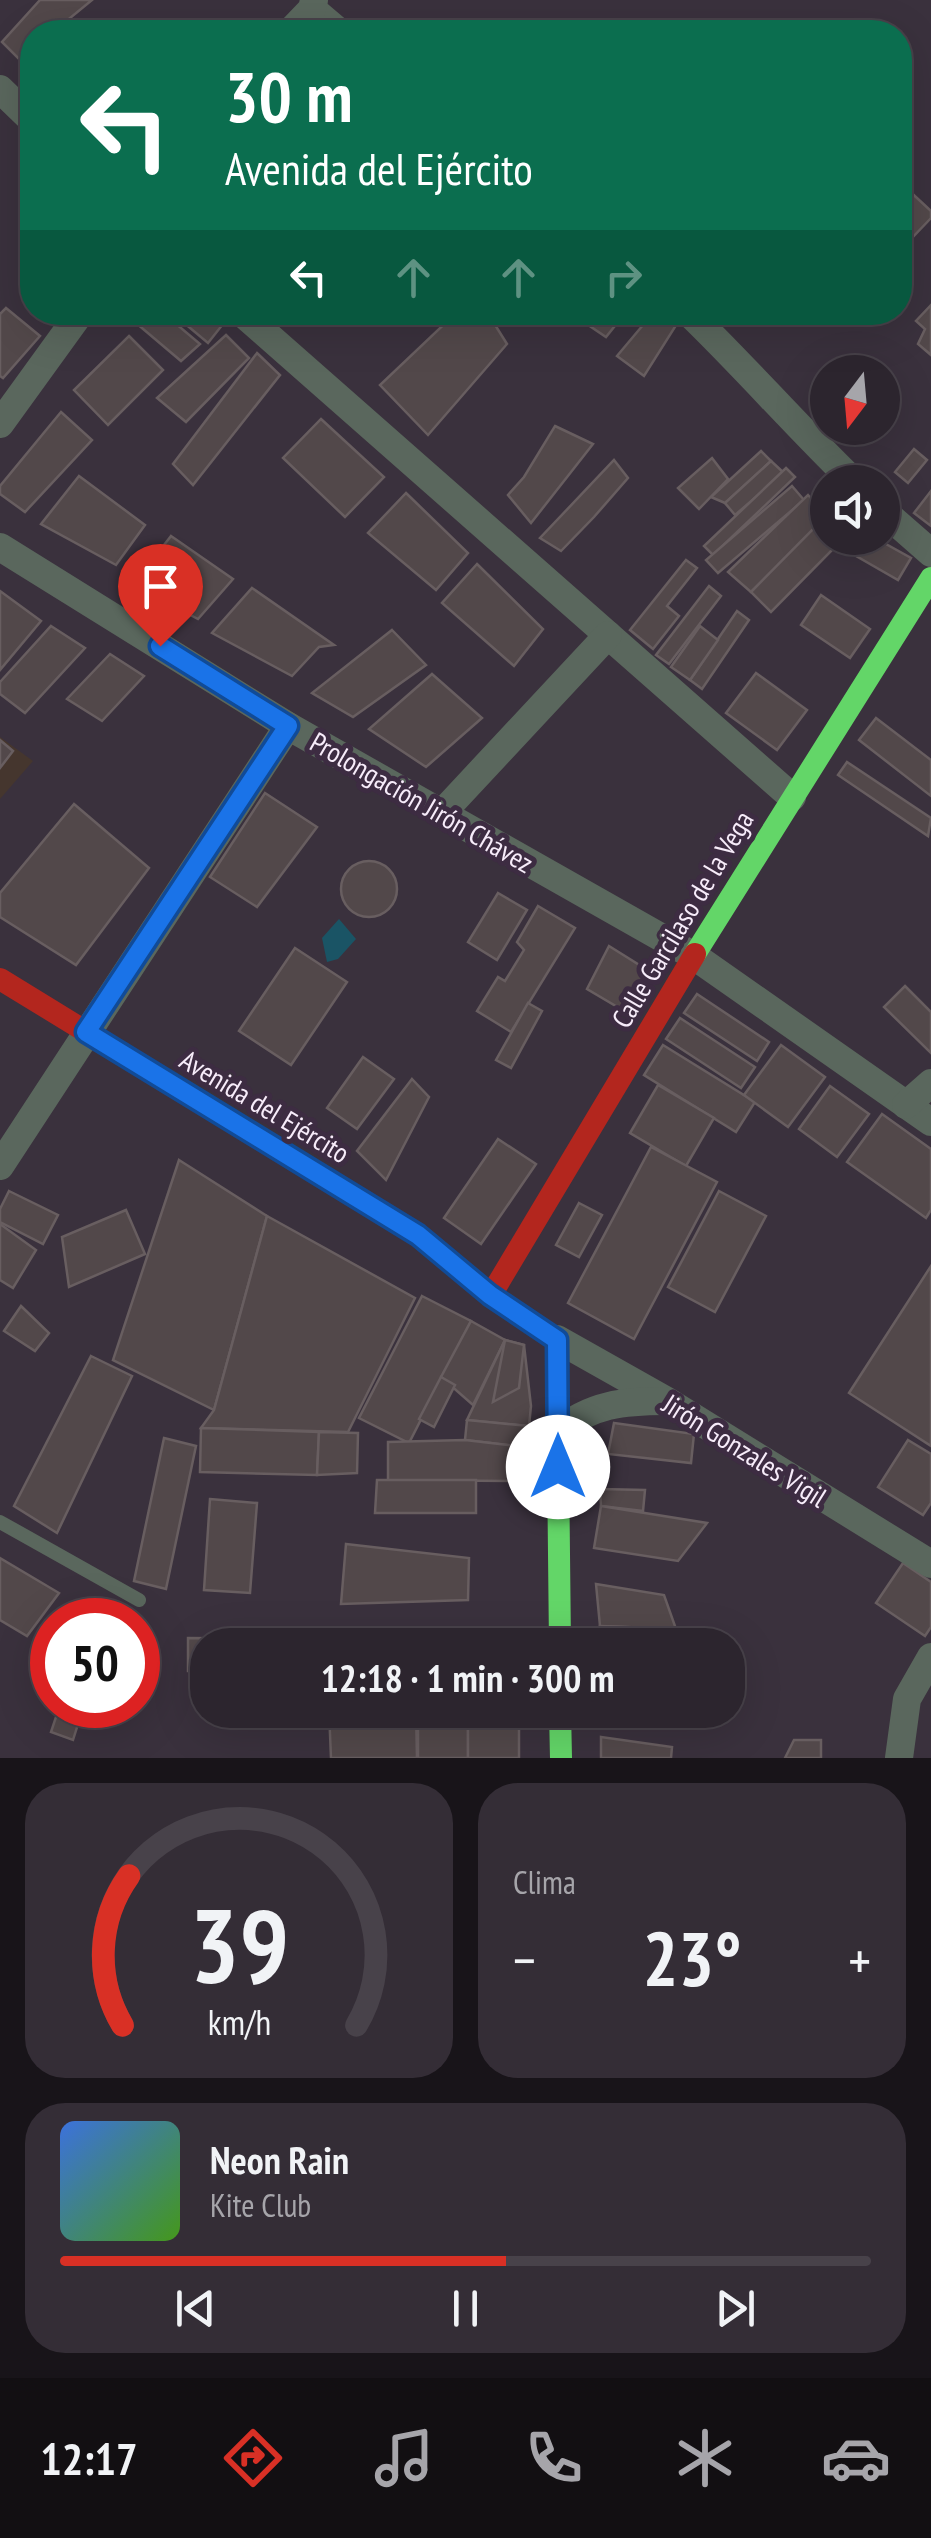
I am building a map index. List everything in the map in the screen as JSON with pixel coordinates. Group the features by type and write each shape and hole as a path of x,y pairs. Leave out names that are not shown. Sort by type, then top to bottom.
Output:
{"main road":[{"name":"Calle Garcilaso de la Vega","path":"490,1295 694,956 931,578"},
{"name":"Avenida del Ejército","path":"0,979 76,1049 418,1235 490,1295 557,1340"},
{"name":"Avenida del Ejército","path":"406,1256 490,1295"},
{"path":"557,1340 560,1628"},
{"path":"560,1728 560,1758"}],"street":[{"path":"0,89 20,108"},
{"path":"0,424 72,325"},
{"path":"256,325 792,798"},
{"path":"701,325 837,465"},
{"path":"900,526 931,553"},
{"name":"Prolongación Jirón Chávez","path":"0,546 288,726 694,956 931,1122"},
{"path":"442,813 608,635"},
{"path":"0,1166 288,726"},
{"path":"906,1105 931,1082"},
{"name":"Jirón Gonzales Vigil","path":"557,1340 667,1402 931,1564"},
{"path":"558,1432 574,1418 614,1403 667,1402"},
{"path":"899,1758 907,1698 931,1657"}],"lane":[{"path":"0,1522 135,1598"}],"shaded area":[{"path":"0,737 33,761 0,799"}],"water":[{"path":"339,919 356,939 338,959 327,962 322,938"}],"building":[{"path":"40,0 92,0 68,20 22,20"},
{"path":"20,22 20,60 2,42"},
{"path":"912,193 931,211 931,218 912,238"},
{"path":"931,305 931,355 918,344 925,329 916,321"},
{"path":"6,308 20,320 20,325 27,325 40,336 3,378 0,376 0,314"},
{"path":"138,325 177,325 200,344 181,361"},
{"path":"187,325 222,325 208,343"},
{"path":"443,325 495,325 507,344 428,435 380,385"},
{"path":"588,325 616,325 606,337"},
{"path":"643,325 676,325 644,376 617,356"},
{"path":"226,335 249,358 186,422 157,398"},
{"path":"129,336 163,370 108,425 74,390"},
{"path":"257,353 280,375 193,485 173,464"},
{"path":"61,412 92,440 25,512 0,494 0,486"},
{"path":"321,419 384,477 345,517 283,458"},
{"path":"555,426 593,444 531,523 508,495 524,477"},
{"path":"914,449 927,460 908,483 900,476 900,466"},
{"path":"761,451 771,461 725,503 711,497"},
{"path":"712,458 728,479 699,509 678,488"},
{"path":"614,460 628,478 594,517 561,551 540,538"},
{"path":"771,461 784,473 735,515 725,503"},
{"path":"786,468 795,477 713,555 704,546"},
{"path":"79,476 145,525 116,565 41,524"},
{"path":"792,486 804,500 718,573 706,560"},
{"path":"931,491 931,526 914,513"},
{"path":"406,493 468,553 436,590 368,533"},
{"path":"808,495 810,535 751,592 728,572"},
{"path":"810,532 810,555 827,555 771,612 751,592"},
{"path":"171,536 233,579 198,619 133,585"},
{"path":"900,552 911,558 898,580 854,555 900,555"},
{"path":"686,560 697,568 667,606 679,616 653,649 630,630"},
{"path":"477,564 543,629 514,666 442,603"},
{"path":"709,586 721,596 669,664 656,655"},
{"path":"252,588 334,645 319,647 292,676 212,633"},
{"path":"0,591 41,621 0,670"},
{"path":"821,595 870,629 850,658 801,625"},
{"path":"737,611 749,620 702,689 690,680"},
{"path":"51,626 85,648 25,713 0,694 0,682"},
{"path":"700,626 718,640 690,680 671,667"},
{"path":"392,630 426,665 353,717 312,693"},
{"path":"110,654 144,676 102,721 67,699"},
{"path":"756,673 807,710 777,750 726,713"},
{"path":"432,674 482,718 426,767 369,729"},
{"path":"876,718 931,760 931,796 859,740"},
{"path":"0,740 13,751 0,768"},
{"path":"847,762 931,818 928,836 838,775"},
{"path":"265,793 317,827 257,907 210,877"},
{"path":"74,804 149,868 76,965 0,917 0,893"},
{"path":"369,861 389,869 397,889 389,909 369,917 349,909 341,889 349,869"},
{"path":"498,893 527,910 497,960 468,942"},
{"path":"538,906 575,928 511,1032 477,1011 498,977 505,981 524,950 517,942"},
{"path":"609,946 652,973 626,1012 587,989"},
{"path":"295,948 347,982 291,1065 239,1031"},
{"path":"905,986 931,1012 931,1053 884,1007"},
{"path":"697,994 769,1042 757,1061 684,1013"},
{"path":"528,1003 542,1011 511,1068 496,1060"},
{"path":"680,1018 755,1067 741,1088 666,1039"},
{"path":"663,1045 755,1102 736,1132 644,1075"},
{"path":"781,1045 825,1077 788,1127 744,1095"},
{"path":"363,1057 394,1079 357,1129 327,1108"},
{"path":"412,1079 429,1097 386,1180 357,1151"},
{"path":"658,1085 714,1118 686,1166 630,1133"},
{"path":"830,1086 869,1114 837,1157 799,1129"},
{"path":"882,1114 931,1149 931,1210 926,1218 847,1162"},
{"path":"498,1139 536,1164 481,1244 444,1218"},
{"path":"651,1147 717,1182 634,1339 568,1303"},
{"path":"179,1160 267,1216 214,1410 113,1360"},
{"path":"9,1191 58,1215 43,1244 0,1222 0,1209"},
{"path":"719,1191 766,1216 715,1312 668,1287"},
{"path":"579,1203 602,1215 579,1257 556,1245"},
{"path":"126,1210 145,1254 69,1287 62,1237"},
{"path":"267,1216 415,1298 348,1432 201,1428 214,1410"},
{"path":"0,1224 36,1250 13,1288 0,1280"},
{"path":"931,1266 931,1446 849,1393"},
{"path":"422,1296 471,1321 409,1443 359,1418"},
{"path":"21,1306 49,1333 35,1351 4,1331"},
{"path":"471,1321 505,1340 473,1405 441,1377"},
{"path":"505,1340 524,1345 531,1406 529,1426 467,1420"},
{"path":"505,1340 524,1345 519,1388 493,1402"},
{"path":"91,1356 132,1376 57,1533 14,1506"},
{"path":"441,1377 455,1385 434,1427 419,1419"},
{"path":"467,1420 529,1426 526,1447 465,1440"},
{"path":"614,1423 694,1434 691,1463 608,1454"},
{"path":"201,1428 319,1432 317,1475 200,1472"},
{"path":"319,1432 358,1433 357,1473 317,1475"},
{"path":"164,1438 196,1446 166,1589 134,1581"},
{"path":"465,1440 526,1447 524,1481 388,1480 388,1442"},
{"path":"908,1440 931,1454 931,1503 923,1515 878,1487"},
{"path":"377,1480 476,1480 476,1513 375,1513"},
{"path":"600,1489 645,1490 643,1511 601,1506"},
{"path":"210,1499 257,1503 250,1593 204,1590"},
{"path":"601,1506 707,1523 678,1561 594,1548"},
{"path":"346,1544 469,1558 468,1600 341,1604"},
{"path":"0,1558 59,1593 55,1598 30,1598 27,1636 0,1620"},
{"path":"903,1563 931,1582 931,1627 925,1636 876,1603"},
{"path":"596,1584 664,1595 676,1628 651,1628 600,1626"},
{"path":"188,1638 190,1638 190,1671"},
{"path":"52,1728 77,1728 73,1740 51,1732"},
{"path":"330,1728 416,1728 417,1758 331,1758"},
{"path":"418,1728 468,1728 468,1758 418,1758"},
{"path":"468,1728 519,1728 519,1758 468,1758"},
{"path":"601,1737 672,1747 671,1758 601,1758"},
{"path":"794,1740 821,1740 821,1758 785,1758"}],"traffic: fast":[{"path":"695,954 931,578"},
{"path":"558,1462 560,1628"},
{"path":"560,1728 561,1758"}],"traffic: jam":[{"path":"491,1295 695,954"},
{"path":"0,979 418,1235 491,1295 557,1339 558,1462"}],"route":[{"path":"160,646 288,726 86,1032 418,1235 490,1295 557,1340 558,1467"}]}
